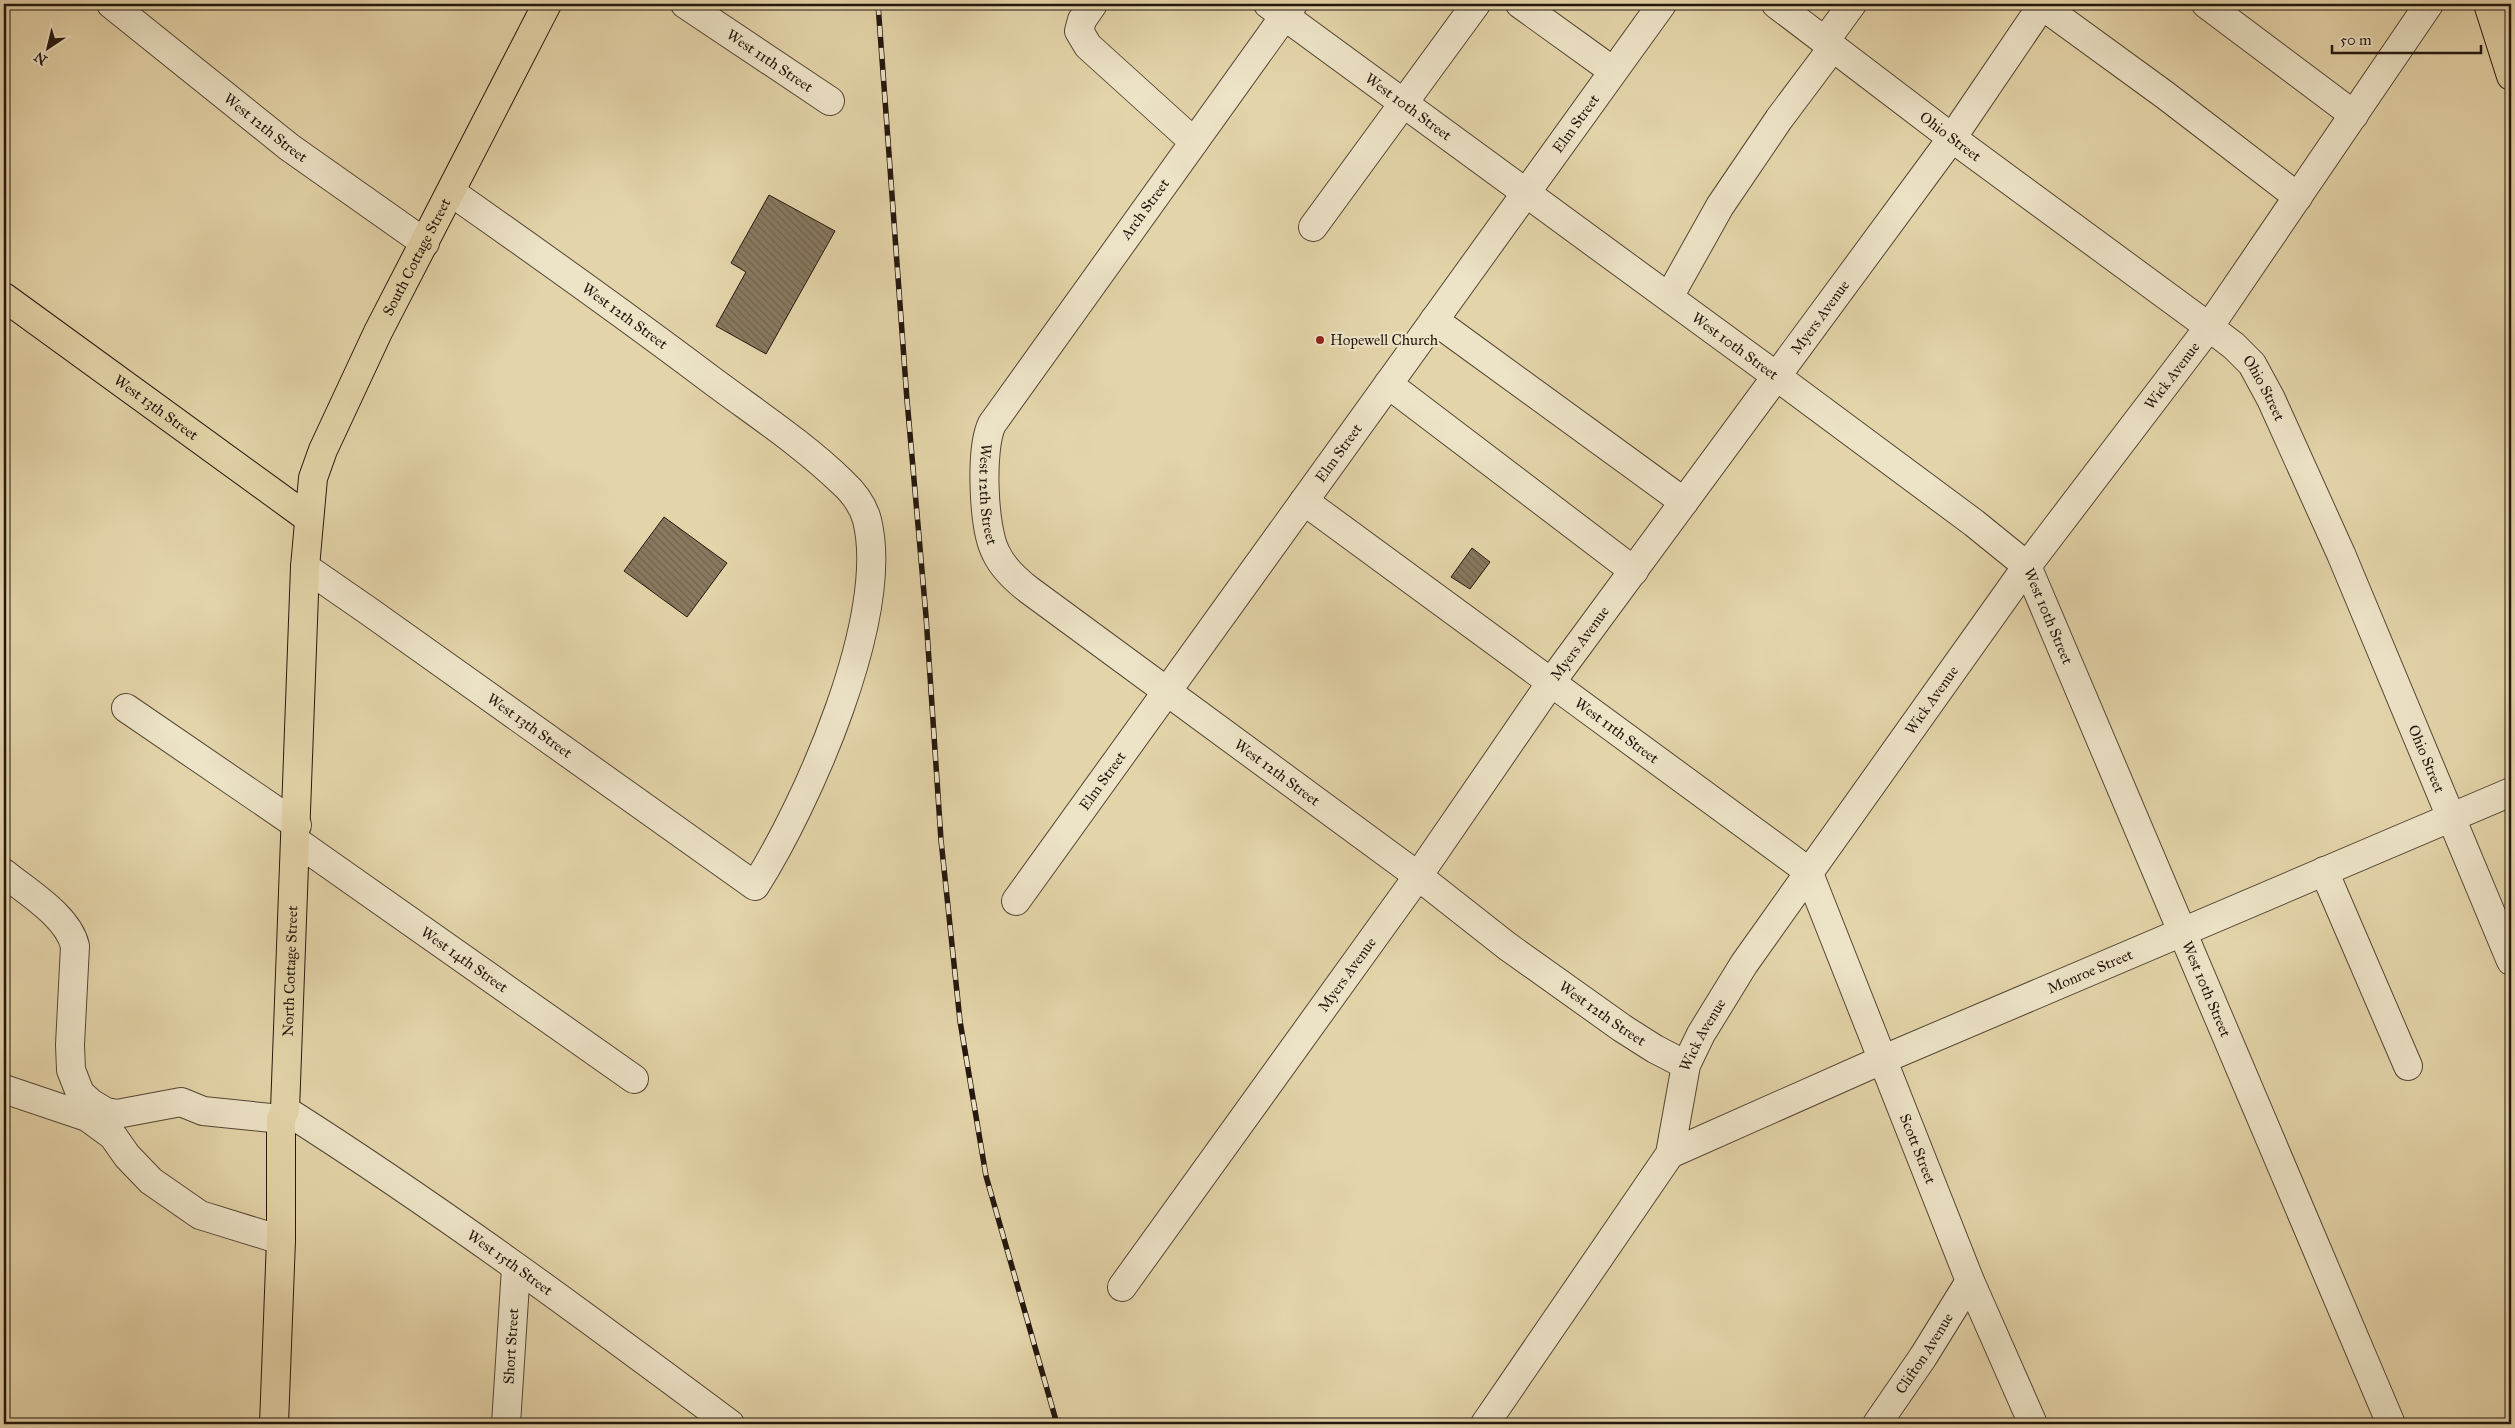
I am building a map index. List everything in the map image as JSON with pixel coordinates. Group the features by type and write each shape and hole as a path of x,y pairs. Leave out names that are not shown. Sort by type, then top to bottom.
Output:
{"main road":[{"name":"South Cottage Street","path":"308,518 313,478 323,450 378,332 547,4"},
{"path":"2488,4 2511,76"},
{"name":"West 13th Street","path":"4,297 308,518"},
{"name":"North Cottage Street","path":"274,1424 281,1240 283,1114 297,833 308,518"}],"street":[{"name":"West 12th Street","path":"111,4 289,147 425,243"},
{"name":"West 11th Street","path":"684,4 830,101"},
{"path":"1093,4 1082,20 1079,31 1088,46 1194,142"},
{"path":"1313,227 1476,4"},
{"path":"1520,4 1613,71"},
{"name":"Elm Street","path":"1016,901 1662,4"},
{"name":"Ohio Street","path":"1776,4 1952,138 2209,327 2234,346 2252,364 2271,399 2341,554 2511,961"},
{"path":"1669,297 1720,206 1829,44 1852,4"},
{"path":"2041,4 2165,95 2298,197"},
{"name":"Myers Avenue","path":"1122,1287 1418,876 1552,682 1952,138 2041,4"},
{"path":"2206,4 2354,115"},
{"name":"Wick Avenue","path":"1485,1424 1670,1154 1686,1065 1701,1034 1730,987 1808,871 2027,566 2209,327 2429,4"},
{"name":"Arch Street","path":"998,414 1194,142 1282,8"},
{"name":"West 10th Street","path":"1282,8 1404,103 1974,523 2027,566 2184,931 2392,1424"},
{"name":"West 12th Street","path":"451,192 599,296 777,429 842,482 857,499 867,519 870,580 863,629 846,688 822,752 772,859 755,886"},
{"path":"1434,320 1684,502"},
{"path":"1388,384 1634,571"},
{"name":"West 12th Street","path":"998,414 987,438 985,463 988,524 991,542 996,554 1013,576 1029,590 1418,876 1507,946 1622,1028 1655,1049 1686,1065"},
{"name":"West 11th Street","path":"1304,500 1808,871"},
{"name":"West 13th Street","path":"305,567 755,886"},
{"name":"West 14th Street","path":"126,708 634,1078"},
{"name":"Monroe Street","path":"1670,1154 1884,1059 2511,792"},
{"name":"Scott Street","path":"1808,871 1884,1059 1970,1281 2033,1424"},
{"path":"2324,871 2408,1066"},
{"path":"4,873 64,921 72,934 75,946 70,1045 71,1070 80,1093 91,1103 106,1112 117,1114 180,1102 203,1111 283,1114"},
{"path":"4,1088 86,1117 113,1136 127,1156 151,1181 200,1215 281,1240"},
{"name":"West 15th Street","path":"283,1114 389,1179 516,1268 730,1424"},
{"name":"Short Street","path":"506,1424 516,1268"},
{"name":"Clifton Avenue","path":"1877,1424 1923,1357 1970,1281"}],"building":[{"path":"769,195 835,231 766,354 716,326 746,272 731,263"},
{"path":"664,517 727,563 687,617 624,571"},
{"path":"1472,548 1490,562 1470,589 1451,577"}],"railway":[{"path":"878,4 907,400 926,616 941,840 960,1021 986,1176 1057,1424"}],"place":[{"name":"Hopewell Church","path":"1320,340"}]}
